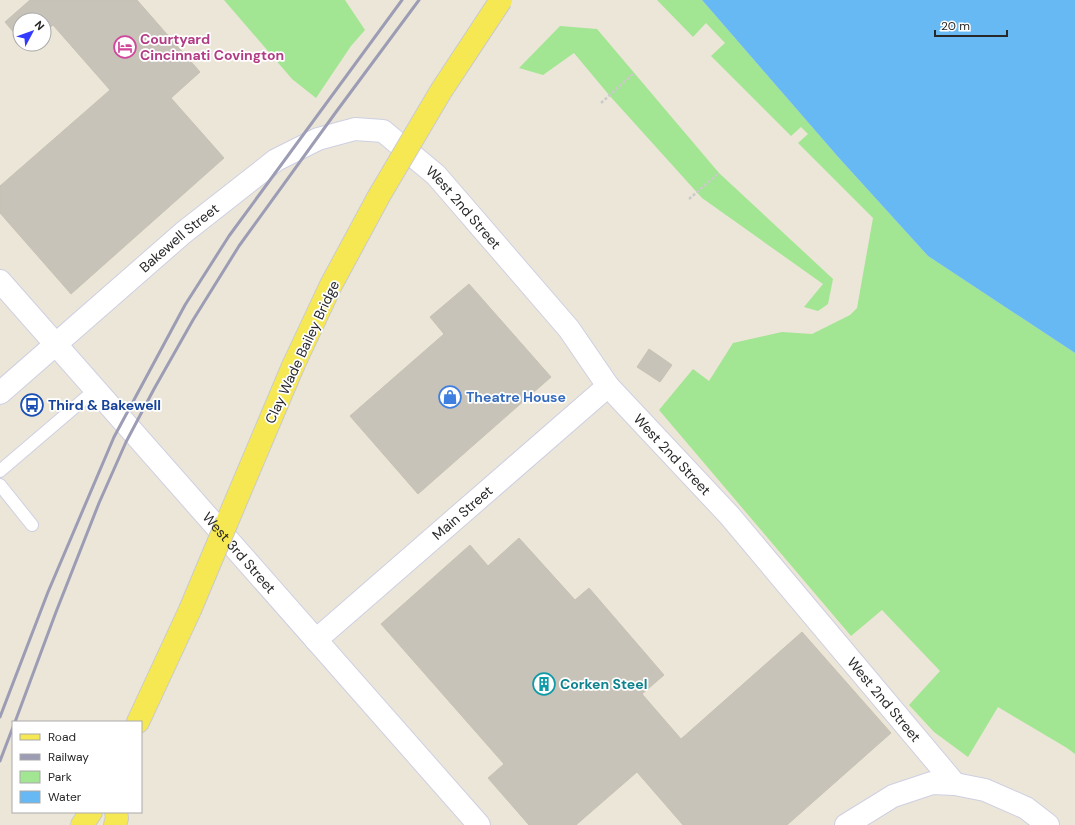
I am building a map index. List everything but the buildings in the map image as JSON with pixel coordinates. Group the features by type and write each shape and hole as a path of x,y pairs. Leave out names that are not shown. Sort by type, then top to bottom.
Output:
{"main road":[{"name":"Clay Wade Bailey Bridge","path":"138,721 190,610 293,366 331,285 379,196 441,91 501,0"},
{"path":"115,825 117,818 116,813"}],"street":[{"name":"Bakewell Street","path":"0,393 183,233 276,160 318,139 355,129 383,131"},
{"name":"West 2nd Street","path":"383,131 436,175 569,329 608,386 729,514 955,784"},
{"name":"West 3rd Street","path":"0,281 479,825"},
{"name":"Main Street","path":"316,640 608,386"},
{"path":"846,825 893,796 932,783 955,784 985,790 1026,808 1048,825"}],"lane":[{"path":"0,471 96,390"},
{"path":"0,485 32,525"}],"path":[{"path":"601,103 634,73"},
{"path":"689,199 719,173"}],"green space":[{"path":"224,0 345,0 365,30 351,46 316,98 292,79"},
{"path":"657,0 702,0 839,158 928,256 1075,353 1075,754 998,707 968,757 934,732 909,705 940,671 882,610 851,636 659,410 693,369 709,381 733,343 782,332 812,334 850,315 857,308 873,218 798,143 808,134 801,127 791,136 711,56 725,43 706,23 693,37"},
{"path":"560,26 597,29 719,173 833,279 828,304 818,311 804,307 823,284 702,198 609,95 574,53 543,75 519,68"}],"water":[{"path":"702,0 1075,0 1075,353 928,256 839,158"}],"railway":[{"path":"0,717 48,592 114,437 185,305 229,236 402,0"},
{"path":"15,721 99,503 126,442 154,389 193,320 239,246 419,0"},
{"path":"0,761 12,730"}],"place":[{"name":"Courtyard Cincinnati Covington","path":"125,47"},
{"name":"Theatre House","path":"450,397"},
{"name":"Third & Bakewell","path":"32,405"},
{"name":"Corken Steel","path":"544,684"}]}
